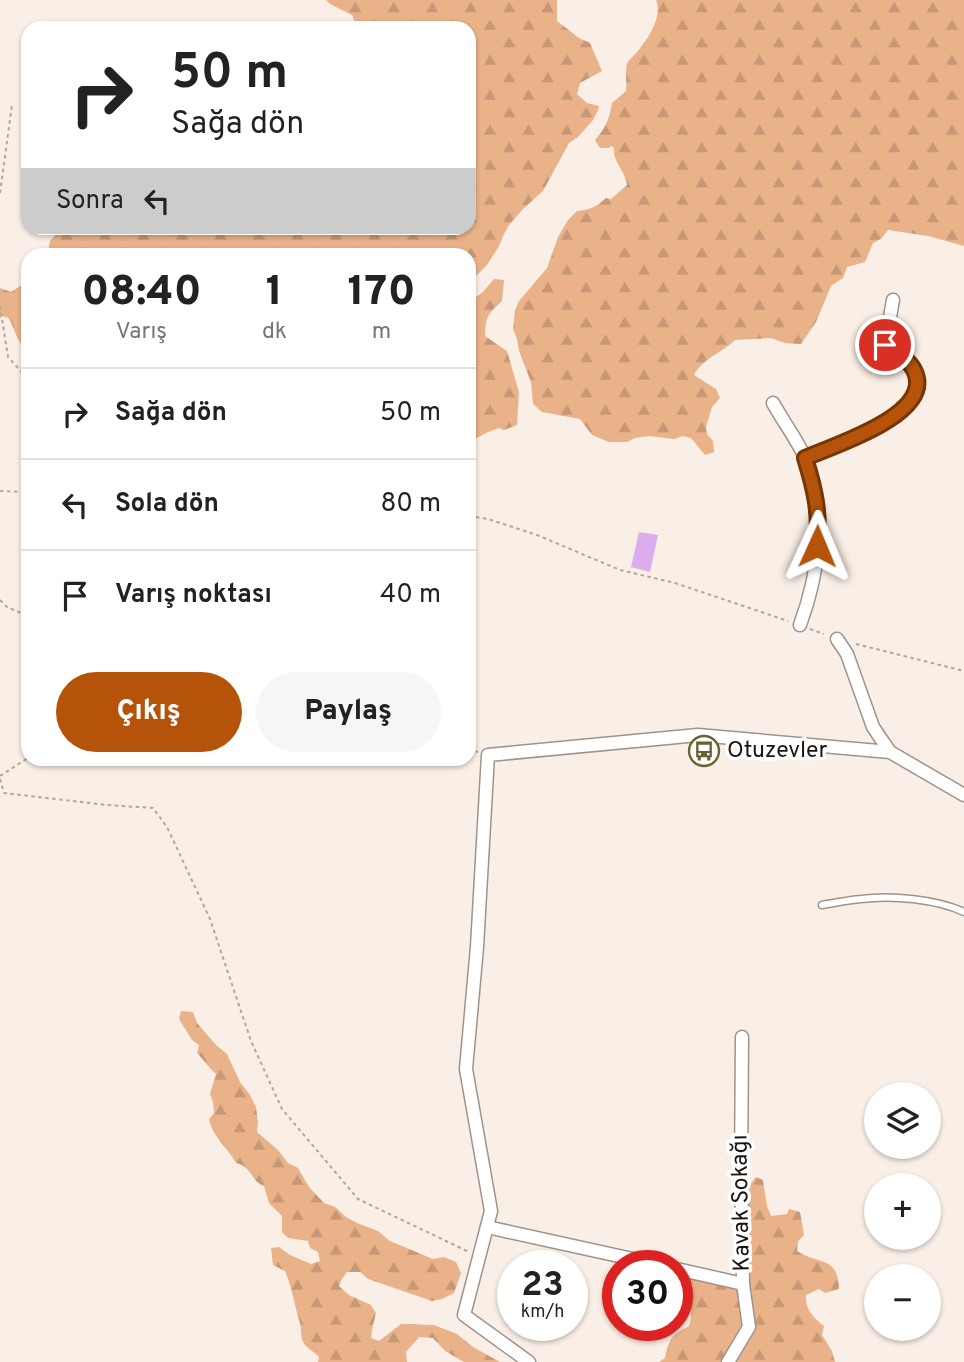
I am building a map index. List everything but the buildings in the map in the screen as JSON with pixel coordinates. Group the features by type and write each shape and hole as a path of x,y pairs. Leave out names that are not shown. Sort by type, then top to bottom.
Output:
{"street":[{"path":"805,458 874,430 909,403 917,381 914,369 885,345 893,300"},
{"path":"773,402 805,458 815,490 819,523 816,569 800,625"},
{"path":"837,639 847,653 873,727 890,752"},
{"path":"528,1362 464,1315 491,1211 466,1069 477,947 488,755 698,735 890,752 964,795"},
{"name":"Kavak Sokağı","path":"728,1362 749,1327 743,1284 742,1037"},
{"path":"487,1227 602,1252"},
{"path":"693,1273 743,1284"}],"lane":[{"path":"822,905 862,898 898,898 940,904 964,912"}],"path":[{"path":"0,193 12,105"},
{"path":"0,306 8,357 21,371"},
{"path":"0,491 21,492"},
{"path":"476,517 537,535 620,570 675,583 837,639 964,671"},
{"path":"0,600 7,607 21,613"},
{"path":"21,763 0,778 4,793 107,806 153,807 167,827 210,919 251,1041 282,1109 358,1199 479,1256"}],"green space":[{"path":"326,0 557,0 557,21 590,43 602,71 580,83 577,94 587,103 599,106 598,110 593,120 569,143 543,191 509,225 487,265 476,276 476,248 48,248 55,235 476,235 476,21 354,21 352,15"},
{"path":"656,0 964,0 964,246 928,236 888,230 881,239 873,243 865,262 847,267 843,278 831,286 816,322 801,344 785,343 771,338 735,340 707,360 694,375 716,389 720,398 712,407 706,427 707,434 713,441 714,452 705,455 691,438 649,436 627,442 609,442 592,435 580,419 542,412 533,404 531,382 513,329 519,301 547,268 558,237 568,220 577,211 593,208 606,198 611,199 627,185 614,148 600,148 595,140 607,123 612,103 626,91 627,64 653,27 658,13"},
{"path":"494,279 504,280 502,301 488,316 485,336 507,351 519,392 517,425 504,430 499,428 476,438 476,297"},
{"path":"21,286 21,344 9,318 2,316 0,319 0,288 11,292"},
{"path":"181,1011 193,1012 197,1023 227,1054 256,1107 257,1132 278,1150 288,1163 298,1168 309,1187 324,1203 335,1207 357,1223 378,1231 390,1241 433,1259 444,1257 456,1262 461,1273 454,1293 432,1301 368,1279 360,1272 347,1272 339,1286 349,1295 371,1305 376,1313 371,1338 379,1341 401,1324 434,1325 457,1334 473,1347 500,1362 464,1362 445,1351 433,1338 419,1337 406,1352 407,1362 318,1362 319,1357 303,1342 285,1271 273,1265 271,1248 279,1247 311,1264 320,1261 318,1252 310,1248 308,1241 288,1238 282,1232 282,1216 269,1203 264,1186 256,1181 245,1167 236,1163 213,1131 209,1119 214,1113 210,1094 216,1074 197,1053 199,1045 192,1040 179,1019"},
{"path":"756,1177 763,1180 771,1216 787,1214 789,1209 800,1212 804,1235 798,1241 797,1251 826,1262 835,1271 839,1289 825,1293 819,1289 806,1295 810,1313 824,1326 822,1335 835,1362 659,1362 665,1358 670,1341 693,1341 693,1278 725,1287 740,1287 745,1231 750,1221 748,1187"}],"place":[{"name":"Otuzevler","path":"704,751"}],"route":[{"path":"817,546 819,523 815,490 805,458 874,430 902,410 914,392 917,381 914,369 885,345"}]}
